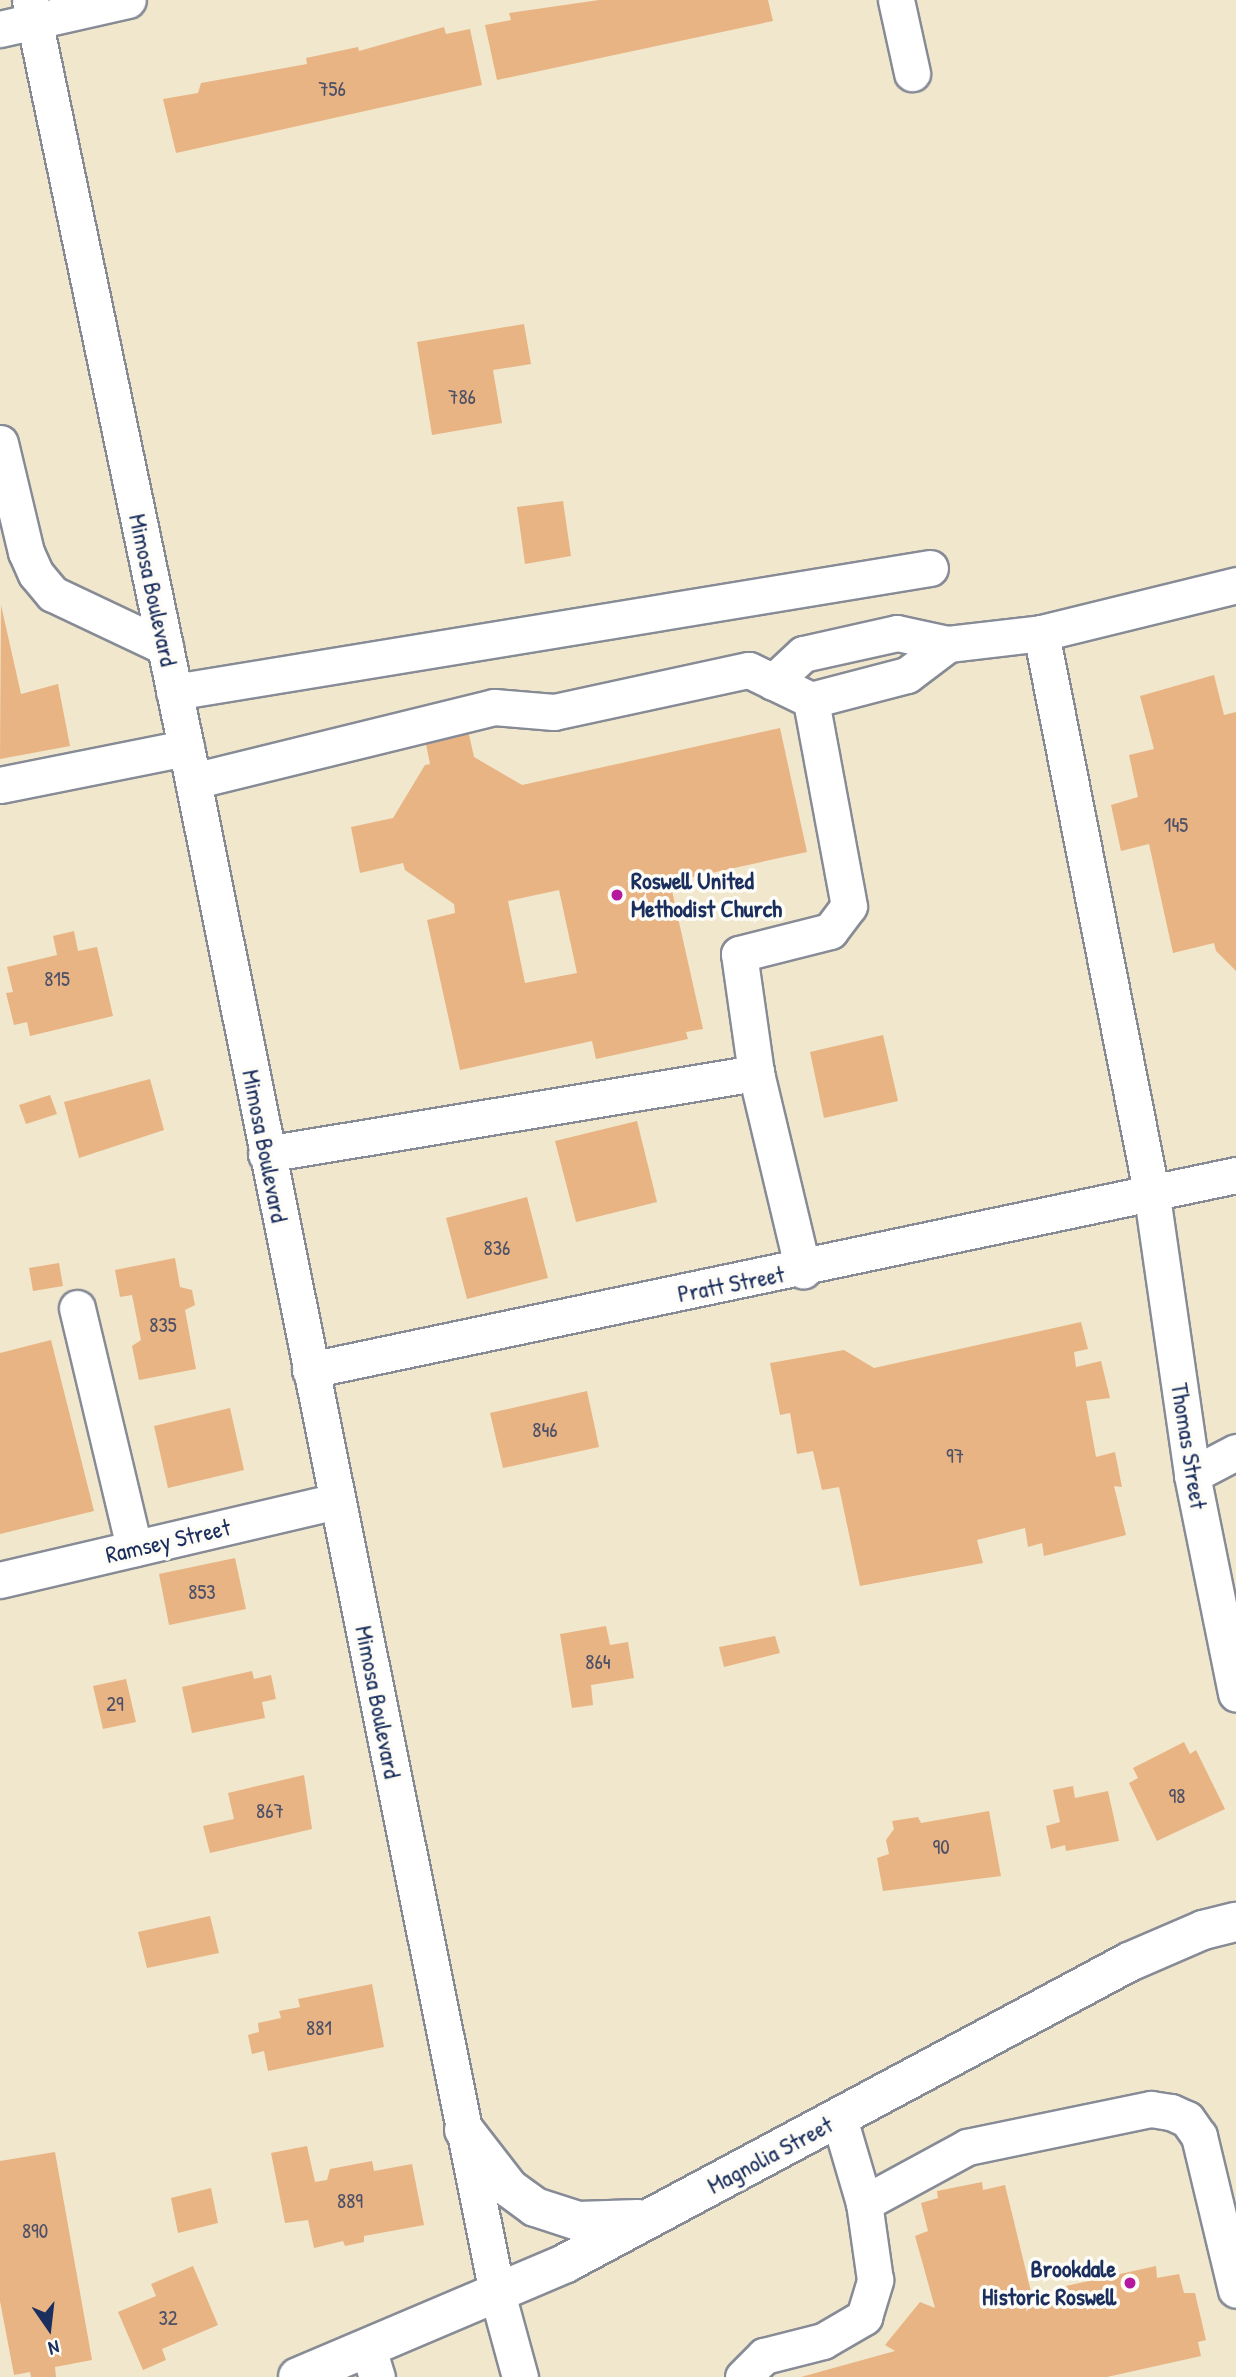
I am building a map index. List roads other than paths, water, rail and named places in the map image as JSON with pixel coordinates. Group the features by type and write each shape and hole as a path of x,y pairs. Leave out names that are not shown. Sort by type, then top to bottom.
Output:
{"main road":[{"name":"Magnolia Street","path":"298,2377 373,2362 497,2293 653,2217 1129,1962 1203,1930 1236,1922"},
{"path":"464,2130 509,2188 535,2207 578,2221 653,2217"}],"street":[{"path":"0,29 32,10 128,0"},
{"path":"896,0 912,73"},
{"name":"Mimosa Boulevard","path":"32,10 190,764 266,1154 497,2293 520,2377"},
{"path":"0,443 26,552 36,574 53,594 165,647"},
{"path":"174,692 930,568"},
{"path":"773,682 803,654 897,633 948,644 1041,633 1236,584"},
{"name":"Thomas Street","path":"1041,633 1152,1196 1192,1475 1236,1695"},
{"path":"0,785 190,764 494,707 554,712 748,670 811,700 907,675 948,644"},
{"path":"803,1270 756,1073 739,954 830,931 849,906 811,700"},
{"path":"266,1154 756,1073"},
{"name":"Pratt Street","path":"310,1370 803,1270 1152,1196 1236,1175"},
{"path":"78,1308 134,1548"},
{"path":"1192,1475 1236,1452"},
{"name":"Ramsey Street","path":"0,1580 337,1501"},
{"path":"864,2203 967,2147 1151,2109 1171,2112 1186,2119 1199,2136 1236,2290"},
{"path":"743,2377 764,2356 823,2341 864,2317 875,2280 864,2203 839,2118"}],"place":[{"name":"Roswell United Methodist Church","path":"617,895"},
{"name":"Brookdale Historic Roswell","path":"1130,2283"}]}
